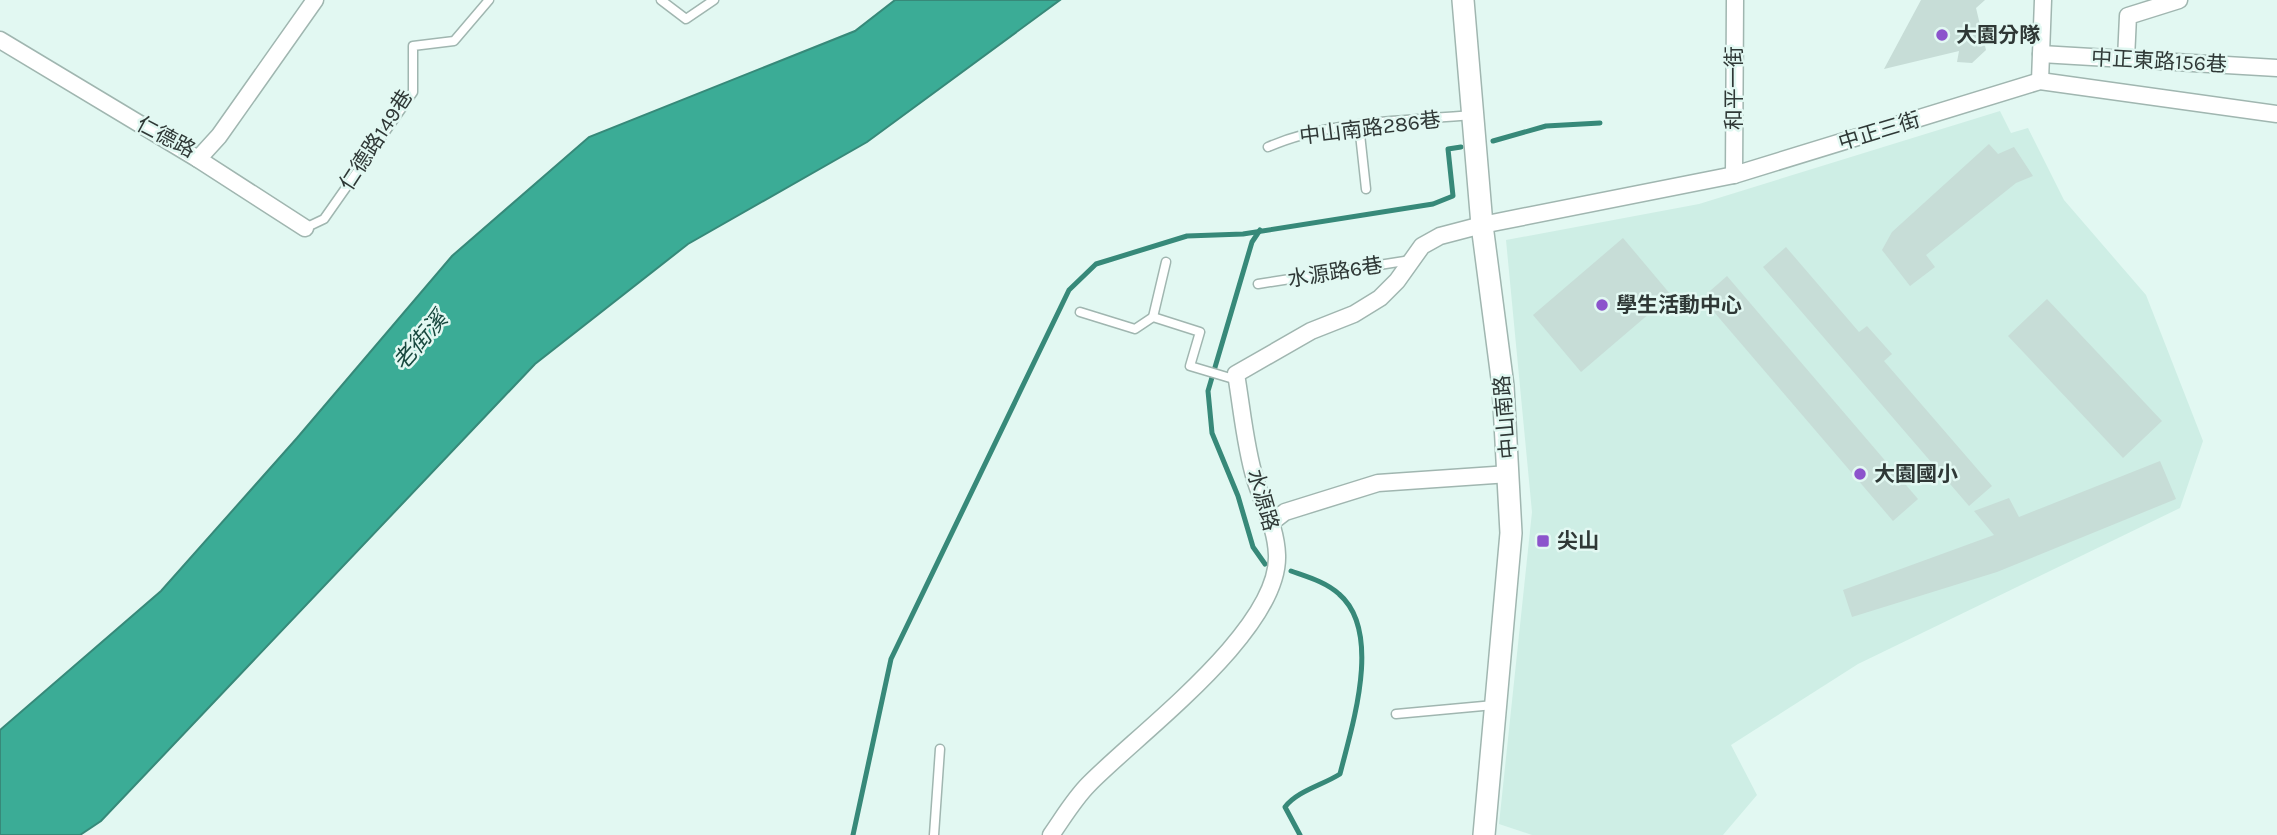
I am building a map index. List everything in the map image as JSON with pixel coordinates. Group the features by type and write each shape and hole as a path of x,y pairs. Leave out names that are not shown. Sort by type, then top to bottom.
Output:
{"main road":[{"name":"中山南路","path":"1463,0 1475,115 1482,225 1503,386 1511,533 1484,835"}],"street":[{"name":"仁德路","path":"0,40 198,159 219,136 315,0"},
{"name":"和平一街","path":"1734,176 1735,0"},
{"path":"2040,81 2043,0"},
{"path":"2126,59 2127,16 2179,0"},
{"name":"中正東路156巷","path":"2041,54 2277,68"},
{"name":"中正三街","path":"1482,225 1734,176 2040,81 2277,114"},
{"path":"198,159 305,228"},
{"path":"1231,378 1287,344 1354,314 1381,298 1422,246 1440,236 1482,225"},
{"name":"水源路","path":"1051,835 1087,786 1218,663 1245,632 1274,577 1277,557 1272,522 1255,478 1231,378"},
{"path":"1272,522 1284,512 1378,483 1509,474"}],"lane":[{"name":"仁德路149巷","path":"305,228 324,219 413,92 414,46 454,40 489,0"},
{"path":"661,0 685,19 714,0"},
{"name":"中山南路286巷","path":"1268,147 1285,139 1359,125 1475,115"},
{"path":"1359,125 1366,189"},
{"name":"水源路6巷","path":"1258,284 1412,260"},
{"path":"1080,312 1135,329 1153,317 1166,262"},
{"path":"1153,317 1200,332 1189,366 1231,378"},
{"path":"1396,714 1496,705"},
{"path":"934,835 940,749"}],"shaded area":[{"name":"大園國小","path":"2000,111 2011,133 2028,128 2064,200 2146,295 2203,441 2180,508 1858,664 1731,745 1757,795 1723,835 1532,835 1499,824 1532,512 1506,240 1699,204"}],"water":[{"name":"老街溪","path":"895,0 1060,0 867,142 688,244 535,364 101,821 80,835 0,835 0,730 161,591 297,438 452,256 589,137 855,31"}],"building":[{"name":"大園分隊","path":"1921,0 1985,0 1976,8 1986,50 1972,63 1957,62 1959,51 1884,69"},
{"path":"1989,144 1998,154 2014,147 2033,176 2016,183 1926,255 1935,267 1910,286 1882,250 1892,232"},
{"name":"學生活動中心","path":"1623,238 1671,295 1581,372 1533,315"},
{"path":"1786,247 1859,332 1867,326 1892,354 1884,361 1992,486 1969,506 1763,267"},
{"path":"1727,276 1918,499 1893,521 1702,298"},
{"path":"2047,299 2162,421 2123,458 2008,336"},
{"path":"2160,461 2176,499 1997,572 1852,617 1843,590 1994,535 1974,511 2009,498 2019,517"}],"waterway":[{"path":"1493,141 1546,126 1600,123"},
{"path":"853,835 891,659 1069,290 1096,264 1187,236 1243,234 1433,204 1453,196 1448,149 1461,147"},
{"path":"1260,230 1252,242 1208,391 1212,433 1238,496 1253,547 1265,564"},
{"path":"1291,571 1323,583 1339,594 1352,611 1359,631 1362,655 1357,706 1340,774 1303,792 1285,807 1300,835"}],"place":[{"name":"大園分隊","path":"1942,35"},
{"name":"學生活動中心","path":"1602,305"},
{"name":"大園國小","path":"1860,474"},
{"name":"尖山","path":"1543,541"}]}
